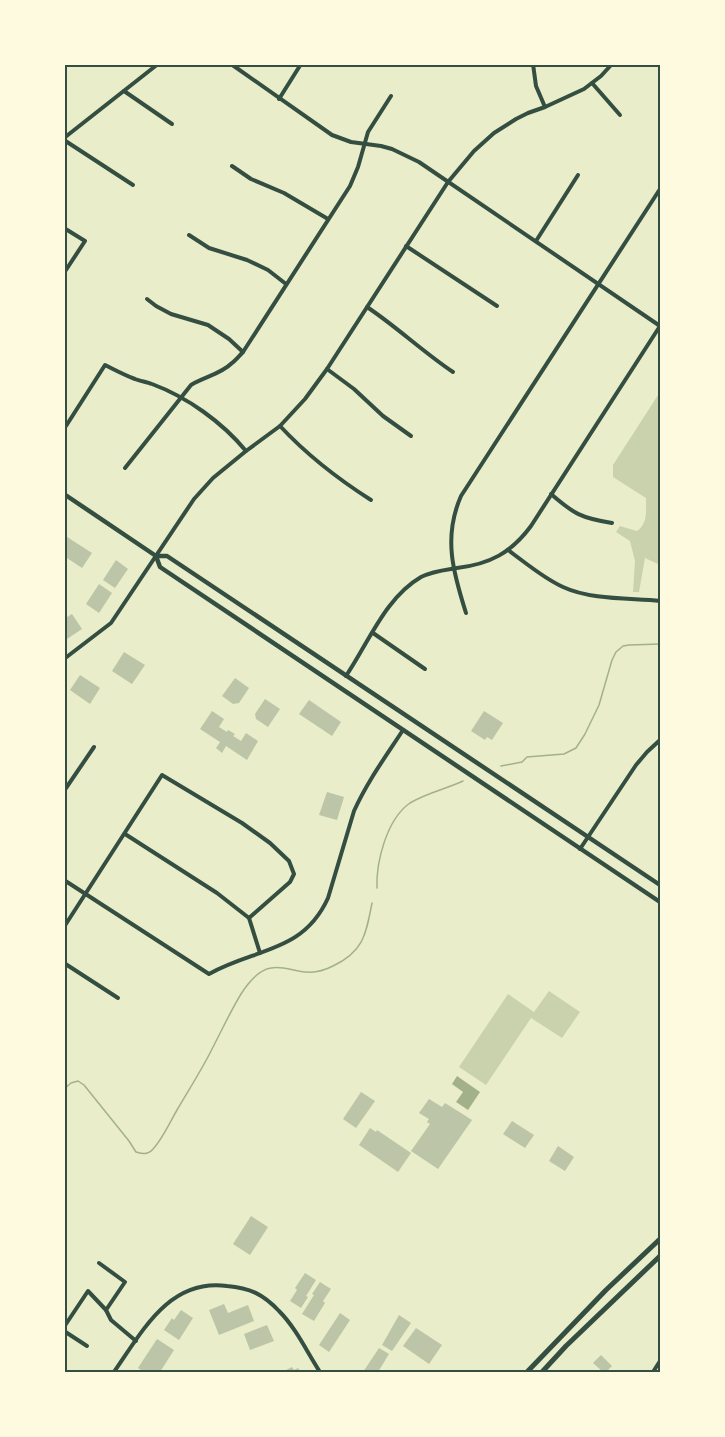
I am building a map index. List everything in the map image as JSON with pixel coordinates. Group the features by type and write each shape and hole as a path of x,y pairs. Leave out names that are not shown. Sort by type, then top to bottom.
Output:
{"main road":[{"path":"527,1372 606,1290 660,1239"},
{"path":"542,1372 573,1339 660,1256"}],"street":[{"path":"133,185 64,139 158,64"},
{"path":"231,64 332,135 351,142 381,146 419,162 660,326 525,534 496,558 482,564 439,570 424,575 411,584 395,600 346,676"},
{"path":"279,99 301,64"},
{"path":"533,64 536,86 545,107"},
{"path":"64,659 111,623 204,487 280,426 305,399 327,369 448,182 474,151 494,132 592,83 612,64"},
{"path":"592,83 620,115"},
{"path":"124,92 172,124"},
{"path":"125,468 191,386 226,368 243,352 355,177 368,132 391,96"},
{"path":"232,166 251,179 284,193 328,219"},
{"path":"536,241 578,175"},
{"path":"466,613 453,569 451,531 461,496 660,189"},
{"path":"64,228 85,241 64,273"},
{"path":"189,235 209,248 247,260 268,270 286,284"},
{"path":"406,246 497,306"},
{"path":"147,298 171,314 208,325 243,352"},
{"path":"367,307 453,372"},
{"path":"66,426 105,365 134,379 151,383 180,398 225,429 246,451"},
{"path":"327,369 354,389 383,416 411,436"},
{"path":"280,426 313,459 371,501"},
{"path":"64,494 156,556 167,556 660,885"},
{"path":"551,494 570,511 594,520 612,523"},
{"path":"508,550 550,580 575,592 589,596 660,601"},
{"path":"156,556 160,567 660,902"},
{"path":"372,633 425,669"},
{"path":"64,880 209,974 229,964 283,945 296,938 312,923 324,906 359,799 403,730"},
{"path":"580,849 636,765 660,740"},
{"path":"64,791 94,747"},
{"path":"64,927 162,775 242,823 270,843 289,861 294,874 290,882 249,918"},
{"path":"125,834 217,893 249,918 260,953"},
{"path":"64,963 118,998"},
{"path":"99,1263 125,1282 106,1310"},
{"path":"114,1372 150,1321 165,1305 181,1294 203,1285 218,1284 244,1288 259,1294 284,1316 320,1372"},
{"path":"87,1346 64,1329 88,1291 106,1310 111,1320 136,1341"},
{"path":"653,1372 660,1361"}],"shaded area":[{"path":"660,392 660,565 645,558 639,592 633,592 635,561 630,541 616,532 620,526 637,531 641,528 646,516 646,498 613,477 613,465"},
{"path":"549,991 580,1012 562,1038 531,1018 486,1085 459,1067 508,994 534,1012"},
{"path":"457,1076 480,1092 468,1110 456,1102 463,1092 452,1084"}],"building":[{"path":"64,535 92,553 82,568 64,556"},
{"path":"116,560 128,569 115,588 103,580"},
{"path":"99,584 112,593 99,613 86,604"},
{"path":"72,614 82,629 64,641 64,619"},
{"path":"124,652 145,665 132,684 112,671"},
{"path":"80,675 100,688 90,704 70,690"},
{"path":"235,678 249,688 239,703 233,704 222,696"},
{"path":"265,699 280,709 268,727 256,719 255,714"},
{"path":"309,700 341,722 332,736 299,714"},
{"path":"212,711 224,719 219,727 235,734 233,736 241,741 246,733 258,741 247,760 226,746 222,753 216,748 220,742 200,729"},
{"path":"484,711 503,723 492,740 487,737 485,740 471,731"},
{"path":"327,792 344,797 337,820 319,815"},
{"path":"361,1092 375,1101 356,1128 343,1119"},
{"path":"429,1099 442,1107 445,1103 472,1120 438,1169 411,1151 430,1124 427,1122 429,1119 419,1113"},
{"path":"512,1121 534,1135 525,1148 503,1134"},
{"path":"370,1128 376,1132 377,1130 411,1153 398,1172 359,1145"},
{"path":"558,1146 574,1157 565,1171 549,1161"},
{"path":"251,1216 268,1227 250,1255 233,1244"},
{"path":"305,1273 316,1280 301,1308 290,1301"},
{"path":"320,1282 331,1289 314,1321 302,1314"},
{"path":"224,1304 228,1313 248,1305 254,1321 219,1335 209,1310"},
{"path":"181,1310 193,1318 179,1340 164,1330"},
{"path":"340,1313 350,1320 329,1352 319,1345"},
{"path":"399,1315 411,1323 392,1351 382,1345"},
{"path":"267,1325 274,1341 250,1350 244,1334"},
{"path":"416,1328 442,1345 429,1364 403,1346"},
{"path":"157,1339 174,1350 160,1372 144,1372 138,1368"},
{"path":"379,1348 389,1354 378,1372 363,1372"},
{"path":"601,1355 612,1366 606,1372 593,1363"},
{"path":"292,1367 294,1370 298,1368 301,1372 282,1372"}],"waterway":[{"path":"660,543 660,550"},
{"path":"501,766 522,762 527,757 564,754 576,748 599,705 616,652 623,646 660,644"},
{"path":"377,888 381,853 389,830 402,810 416,800 463,781"},
{"path":"64,1089 78,1081 84,1085 136,1152 143,1154 149,1152 163,1136 250,981 266,969 280,967 314,972 327,969 343,960 357,948 362,940 372,903"}]}
